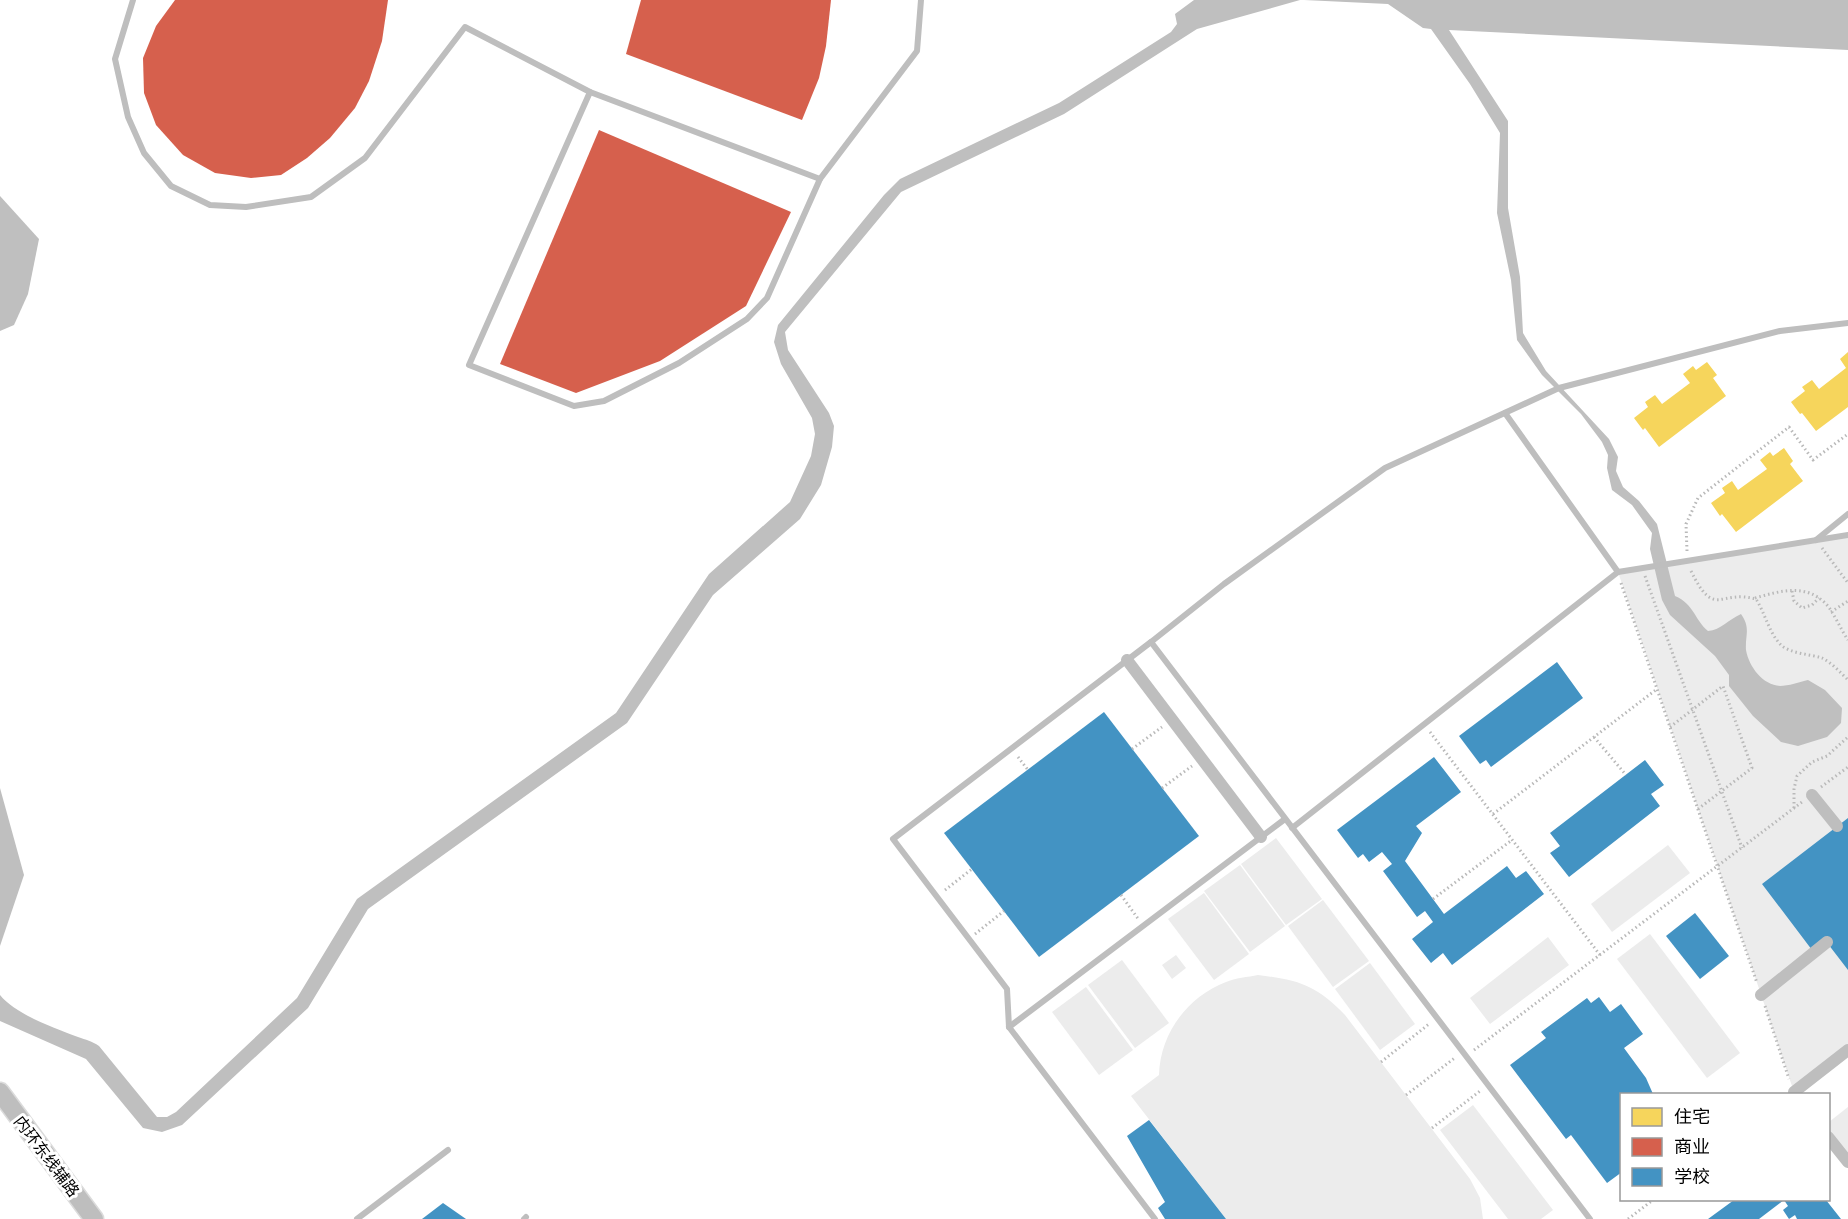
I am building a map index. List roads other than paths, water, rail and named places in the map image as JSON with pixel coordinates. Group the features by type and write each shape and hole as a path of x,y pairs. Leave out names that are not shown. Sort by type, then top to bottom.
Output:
{"main road":[{"name":"内环东线辅路","path":"0,1092 94,1219"}],"street":[{"path":"1127,660 1261,837"},
{"path":"1812,795 1837,826"},
{"path":"1761,994 1827,942"},
{"path":"1795,1093 1848,1050"},
{"path":"1830,1140 1848,1162"}],"lane":[{"path":"133,0 115,59 128,117 144,153 171,186 210,205 246,207 311,197 365,158 465,27 591,92 820,179"},
{"path":"591,92 469,365 574,406 604,401 679,363 747,319 767,298 820,179 917,51 921,0"},
{"path":"1155,1219 1009,1027 1007,988 893,840 1224,584 1384,468 1558,388 1780,331 1848,323"},
{"path":"1505,413 1618,572"},
{"path":"1815,540 1848,514"},
{"path":"1292,828 1618,572 1848,535"},
{"path":"1151,642 1590,1219"},
{"path":"1009,1027 1285,819"},
{"path":"357,1219 448,1150"}]}
